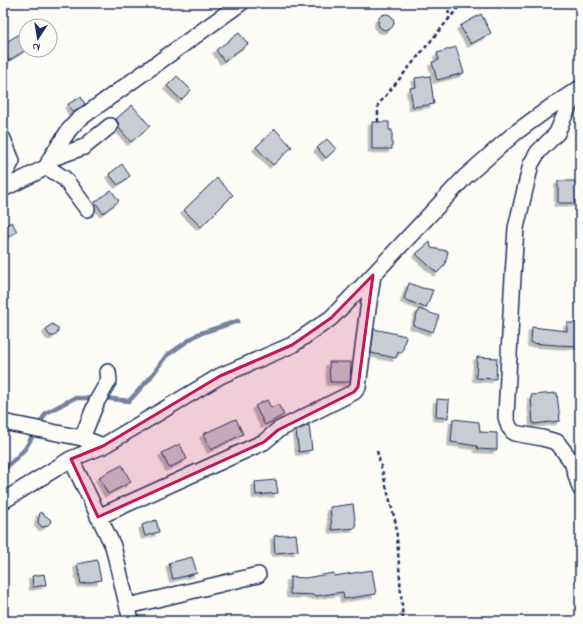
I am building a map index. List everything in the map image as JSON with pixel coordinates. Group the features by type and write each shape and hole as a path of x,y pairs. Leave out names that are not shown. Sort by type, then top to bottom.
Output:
{"street":[{"path":"49,163 69,130 78,120 241,3"},
{"path":"3,501 71,459 103,446 220,376 292,345 331,318 374,275 464,177 515,132 578,89"},
{"path":"578,89 557,133 538,152 531,164 516,228 506,417 509,427 514,433 557,442 572,462 580,488"},
{"path":"3,189 49,163 84,147 110,126"},
{"path":"3,139 12,161 3,177"},
{"path":"49,163 64,179 87,210"},
{"path":"98,517 264,442 278,430 354,392 358,387 374,275"},
{"path":"82,438 97,401 109,380 108,372"},
{"path":"3,422 82,438 103,446"},
{"path":"71,459 113,546 131,621"},
{"path":"128,606 258,576"}],"path":[{"path":"448,3 448,20"},
{"path":"378,122 378,105 462,3"},
{"path":"377,451 396,524 403,621"}],"highlighted area":[{"path":"373,275 358,387 354,392 278,430 264,442 98,517 71,459 103,446 220,376 292,345 331,318"}],"building":[{"path":"386,14 393,19 394,22 389,29 386,30 379,25 378,22 383,15"},
{"path":"481,14 491,33 471,44 460,26"},
{"path":"239,33 248,44 224,61 216,50"},
{"path":"18,35 18,55 3,64 3,44"},
{"path":"456,47 464,73 437,80 432,62 439,60 437,53"},
{"path":"177,76 191,90 181,100 167,86"},
{"path":"430,76 434,104 413,107 410,88 416,87 415,78"},
{"path":"81,97 85,104 73,113 68,104"},
{"path":"132,105 150,126 131,142 119,128 119,124 116,119"},
{"path":"372,122 389,122 389,130 392,130 392,149 372,149"},
{"path":"275,129 292,147 273,165 256,147"},
{"path":"327,139 336,149 326,158 317,148"},
{"path":"122,164 130,176 118,185 109,174"},
{"path":"217,178 233,195 201,227 184,210"},
{"path":"558,181 580,181 580,203 558,203"},
{"path":"111,190 119,201 103,213 95,202"},
{"path":"12,222 17,232 3,239 3,226"},
{"path":"430,242 431,248 448,251 445,265 437,273 416,254"},
{"path":"409,283 433,290 426,308 404,299"},
{"path":"419,309 439,316 433,332 413,325"},
{"path":"567,323 580,323 580,346 531,343 532,327 567,331"},
{"path":"52,324 58,328 58,332 55,336 50,336 46,330"},
{"path":"374,329 406,336 402,353 398,352 396,358 371,353"},
{"path":"477,357 497,358 496,379 476,378"},
{"path":"329,362 351,362 350,382 330,382"},
{"path":"557,393 560,421 533,424 531,395"},
{"path":"437,399 449,400 448,418 436,417"},
{"path":"267,400 271,408 278,404 284,415 265,425 255,406"},
{"path":"236,419 243,434 211,450 203,434"},
{"path":"453,419 479,422 480,432 497,433 497,450 478,449 477,446 451,442"},
{"path":"309,425 312,450 299,452 296,431"},
{"path":"180,444 187,459 169,468 162,453"},
{"path":"122,465 131,482 108,494 99,477"},
{"path":"276,480 278,493 256,495 255,482"},
{"path":"353,504 356,528 332,530 330,507"},
{"path":"40,512 50,519 51,522 47,526 42,527 38,522"},
{"path":"156,520 159,532 145,536 142,525"},
{"path":"296,534 298,551 275,553 274,536"},
{"path":"192,557 197,573 173,579 169,563"},
{"path":"97,560 101,580 81,584 77,564"},
{"path":"372,570 376,594 344,599 343,592 316,596 290,594 290,577 305,578 334,573 334,576"},
{"path":"44,574 46,585 33,587 32,576"}],"waterway":[{"path":"3,470 25,449 46,413 74,398 104,398 129,401 150,378 166,356 198,334 238,321"}]}
